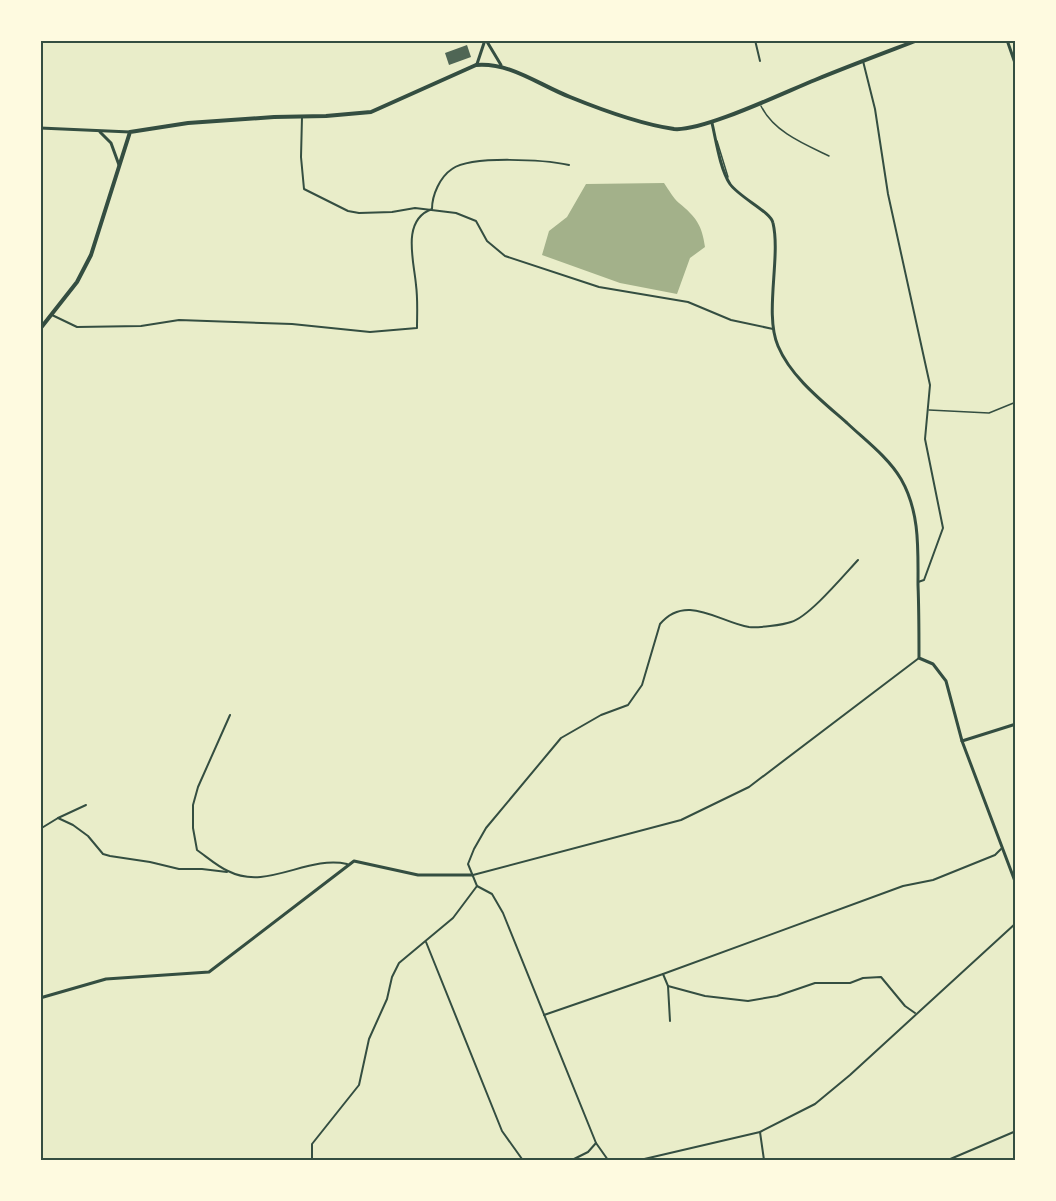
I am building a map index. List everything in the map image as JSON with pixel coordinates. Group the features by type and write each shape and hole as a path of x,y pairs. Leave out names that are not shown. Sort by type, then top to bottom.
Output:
{"main road":[{"path":"40,329 77,282 91,255 130,132 188,123 371,112 476,65 501,65 568,97 635,119 678,129 712,123 918,40"}],"street":[{"path":"476,65 485,40"},
{"path":"485,40 501,65"},
{"path":"755,40 760,61"},
{"path":"1007,40 1016,66"},
{"path":"862,61 875,110 888,194 930,385 925,439 943,528 924,580 918,582"},
{"path":"302,117 301,175 304,189 348,211 392,212 416,208 456,213 476,221 487,241 505,256 599,287 688,302 731,320 773,329"},
{"path":"712,123 729,182 740,195 765,211 772,220 773,329 778,345 794,371 812,391 874,448 900,477 917,521 919,658"},
{"path":"40,128 130,132"},
{"path":"98,131 111,143 119,167"},
{"path":"432,209 434,194 443,178 453,168 468,163 554,161 569,165"},
{"path":"52,315 77,327 141,326 179,320 292,324 370,332 417,328 416,285 411,256 412,242 416,219 423,212 432,209"},
{"path":"608,1161 596,1143 503,913 492,894 477,886 472,875 468,864 474,849 486,828 561,738 601,715 628,705 642,685 660,624 666,616 677,611 688,610 722,617 750,627 792,622 818,603 858,560"},
{"path":"40,998 106,979 209,972 347,864 354,861 418,875 472,875 681,820 748,787 919,658"},
{"path":"919,658 933,664 946,681 962,741 1016,884"},
{"path":"230,715 198,787 193,805 193,828 197,850 230,872"},
{"path":"962,741 1016,723"},
{"path":"40,830 58,818 86,805"},
{"path":"58,818 88,836 103,854 179,869 202,869 245,876 264,876 313,864 330,862 347,864"},
{"path":"544,1015 903,886 933,880 995,855 1001,849"},
{"path":"312,1161 312,1144 359,1085 369,1039 387,999 392,976 399,963 453,918 477,886"},
{"path":"640,1161 760,1132 815,1104 850,1075 915,1013 1016,923"},
{"path":"425,942 502,1131 522,1160 526,1161"},
{"path":"663,974 668,986 670,1021"},
{"path":"668,986 705,996 748,1001 777,996 815,983 850,983 863,978 881,977 904,1006 915,1013"},
{"path":"948,1161 1016,1131"},
{"path":"760,1132 764,1161"},
{"path":"572,1161 588,1152 596,1143"}],"lane":[{"path":"759,103 764,113 790,137 828,156"},
{"path":"928,410 989,413 1016,402"}],"shaded area":[{"path":"664,183 675,199 697,222 705,247 690,258 677,294 620,283 542,255 549,231 567,217 586,184"}],"building":[{"path":"467,45 471,57 449,65 445,53"}]}
